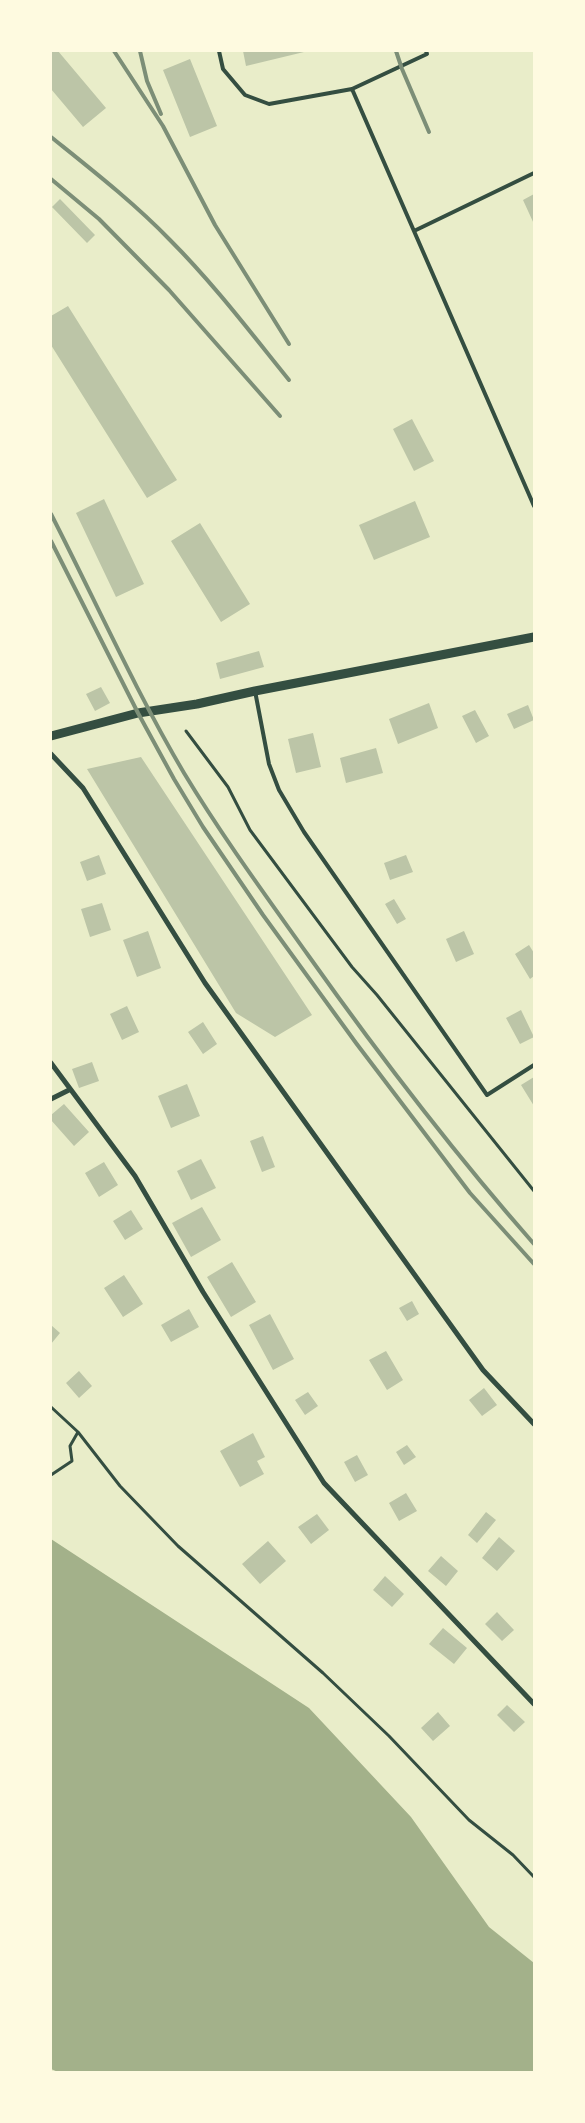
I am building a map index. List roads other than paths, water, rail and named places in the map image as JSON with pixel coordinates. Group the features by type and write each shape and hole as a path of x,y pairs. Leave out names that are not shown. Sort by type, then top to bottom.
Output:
{"street":[{"path":"51,736 138,712 197,704 534,637"},
{"path":"51,754 83,788 205,983 483,1370 534,1424"},
{"path":"51,1063 135,1176 203,1292 324,1483 534,1704"},
{"path":"51,1099 70,1090"}],"lane":[{"path":"219,51 223,69 245,95 269,104 352,89 427,54 426,51"},
{"path":"352,89 534,506"},
{"path":"414,231 534,173"},
{"path":"255,691 269,764 279,790 304,832 487,1095 534,1065"}],"railway":[{"path":"114,51 163,126 215,225 289,344"},
{"path":"140,51 147,81 161,114"},
{"path":"396,51 429,132"},
{"path":"51,137 127,199 186,256 289,380"},
{"path":"51,179 99,219 169,290 280,416"},
{"path":"51,514 149,710 213,820 276,911 389,1066 474,1174 534,1244"},
{"path":"51,541 138,713 203,827 263,915 356,1043 470,1193 534,1264"}]}
